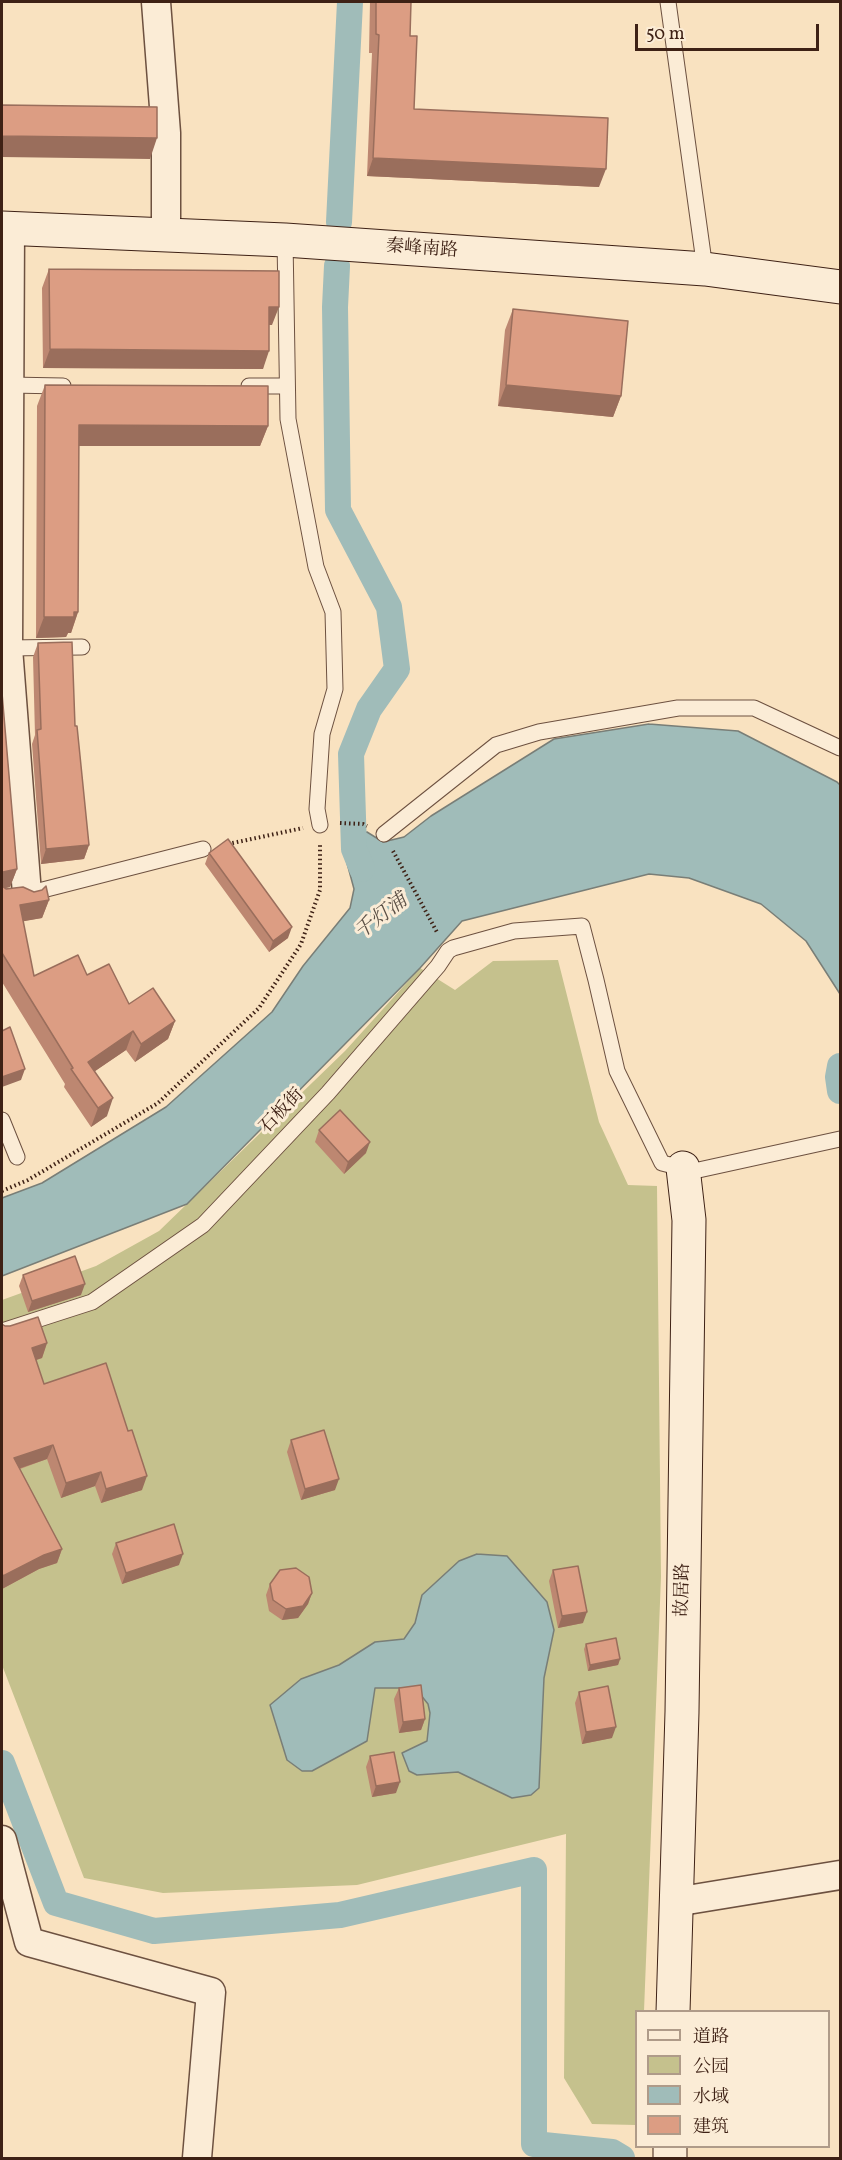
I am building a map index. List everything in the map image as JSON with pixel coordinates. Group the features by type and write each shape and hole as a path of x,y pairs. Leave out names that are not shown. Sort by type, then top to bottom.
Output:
{"street":[{"path":"156,2 166,133 166,235"},
{"path":"6,228 9,385 5,648 14,896"},
{"name":"秦峰南路","path":"6,228 285,240 705,269 840,287"},
{"name":"故居路","path":"673,2010 682,1712 689,1220 683,1168"},
{"path":"2,1840 29,1942 211,1992 197,2158"},
{"path":"675,1902 840,1875"}],"lane":[{"path":"668,2 705,269"},
{"path":"285,240 288,419 316,567 333,612 335,689 322,734 317,809 325,824"},
{"path":"9,385 79,386"},
{"path":"230,386 287,386"},
{"path":"5,648 82,646"},
{"path":"384,834 496,745 539,732 678,708 754,708 840,748"},
{"path":"14,896 203,849"},
{"path":"446,949 514,931 582,926 617,1071 662,1163 694,1171 836,1140"},
{"name":"石板街","path":"2,1331 92,1302 203,1225 328,1093 438,966 446,949"},
{"path":"2,1120 17,1157"}],"path":[{"path":"2,1191 28,1180 158,1102 259,1008 301,944 320,890 325,824"},
{"path":"203,849 325,824 363,824"},
{"path":"392,849 446,949"}],"green space":[{"path":"558,960 599,1122 628,1185 657,1186 661,1577 644,2010 635,2010 635,2125 592,2124 564,2078 566,1834 357,1885 163,1893 84,1878 2,1665 2,1300 96,1266 159,1231 345,1051 420,968 455,990 493,961"}],"water":[{"name":"千灯浦","path":"649,724 738,731 840,785 840,994 806,941 761,904 689,878 649,874 462,921 420,968 187,1204 2,1276 2,1198 42,1183 166,1107 272,1012 303,966 350,908 354,889 344,852 355,834 367,832 383,842 404,837 431,816 554,739"},
{"path":"477,1554 507,1556 547,1602 554,1630 544,1678 539,1788 531,1795 512,1798 458,1772 417,1775 409,1771 402,1753 427,1741 430,1713 428,1704 420,1694 403,1688 375,1688 367,1741 312,1771 302,1771 287,1760 270,1705 301,1679 339,1665 375,1642 404,1639 415,1623 422,1595 459,1561"}],"building":[{"path":"376,2 411,2 410,36 417,36 414,109 608,118 606,169 373,158 379,35 376,34"},
{"path":"2,105 157,107 157,138 2,136"},
{"path":"49,269 279,271 279,307 269,307 269,351 50,349"},
{"path":"513,309 628,321 621,396 506,385"},
{"path":"45,385 268,386 268,426 79,425 78,612 74,612 74,617 44,617"},
{"path":"72,642 75,726 77,726 89,845 46,849 37,730 41,729 38,643"},
{"path":"2,693 17,869 3,872 2,875"},
{"path":"228,839 292,927 273,941 209,853"},
{"path":"2,886 6,889 23,887 34,892 46,886 49,900 20,905 34,976 78,955 87,975 109,964 129,1004 153,988 175,1021 141,1044 133,1031 88,1062 113,1098 98,1108 71,1069 73,1068 2,953"},
{"path":"10,1027 25,1069 2,1077 2,1031"},
{"path":"340,1110 370,1142 348,1162 319,1130"},
{"path":"75,1256 85,1284 32,1301 23,1275"},
{"path":"38,1317 47,1343 32,1348 44,1384 106,1363 128,1431 132,1430 147,1476 106,1489 101,1472 66,1483 53,1445 14,1458 62,1549 44,1555 3,1576 2,1324 10,1326"},
{"path":"324,1430 339,1479 305,1489 291,1440"},
{"path":"174,1524 183,1554 126,1573 116,1543"},
{"path":"578,1566 587,1612 562,1616 553,1570"},
{"path":"296,1568 309,1577 312,1593 303,1606 286,1609 273,1600 270,1584 280,1570"},
{"path":"616,1638 620,1659 590,1665 586,1644"},
{"path":"421,1685 425,1719 403,1722 399,1688"},
{"path":"608,1686 616,1727 586,1732 579,1692"},
{"path":"394,1752 400,1782 376,1786 370,1756"}],"waterway":[{"path":"339,222 350,2"},
{"path":"337,266 335,307 338,510 389,607 397,669 369,709 351,754 354,849 362,869"},
{"path":"840,1066 838,1077 840,1091"},
{"path":"2,1763 56,1903 154,1931 340,1915 534,1870 534,2144 612,2152 622,2158"}]}
